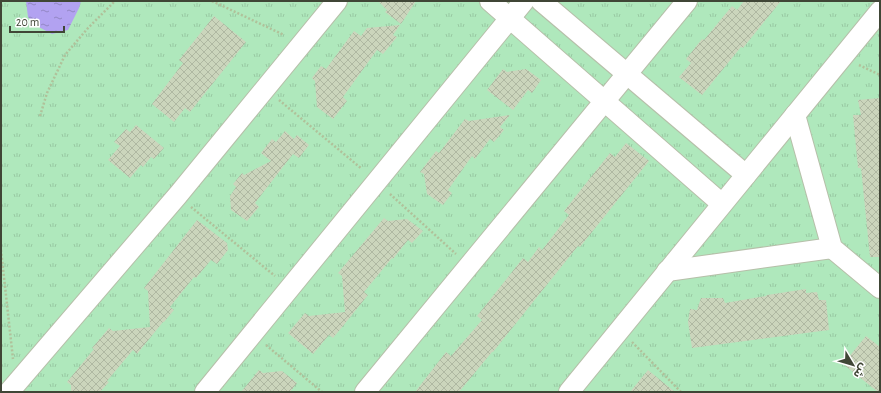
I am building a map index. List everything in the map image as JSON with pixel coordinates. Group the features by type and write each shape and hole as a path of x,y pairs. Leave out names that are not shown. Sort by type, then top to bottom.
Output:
{"street":[{"path":"12,388 178,196 266,89 301,43 337,1"},
{"path":"490,1 722,204"},
{"path":"205,392 524,1"},
{"path":"541,1 746,175"},
{"path":"364,392 687,1"},
{"path":"569,392 880,11"},
{"path":"795,115 832,248 880,288"},
{"path":"667,271 832,248"}],"path":[{"path":"40,116 47,93 65,55 88,28 115,1"},
{"path":"212,1 301,43"},
{"path":"178,196 290,288"},
{"path":"1,250 12,388"},
{"path":"620,330 681,392"},
{"path":"252,334 322,392"}],"green space":[{"path":"1,1 880,1 880,392 1,392"}],"water":[{"path":"26,1 81,1 68,30 52,34 35,25 28,17"}],"building":[{"path":"378,1 416,1 401,24 385,12 387,10"},
{"path":"744,1 781,1 702,95 679,77 691,63 686,59 732,6 737,10"},
{"path":"214,16 246,42 190,112 185,108 174,122 152,104 183,63 179,60"},
{"path":"400,25 393,35 397,37 383,54 377,50 343,97 347,101 333,119 317,107 315,81 312,78 321,66 326,69 354,31 361,36 367,28"},
{"path":"503,69 507,72 526,69 541,80 532,93 528,90 513,110 487,90"},
{"path":"880,98 880,257 870,257 861,168 858,168 853,115 861,115 858,100"},
{"path":"510,115 500,127 504,130 494,142 490,139 475,159 472,156 448,190 452,193 443,205 427,194 424,174 420,172 436,151 439,153 465,119 469,121"},
{"path":"136,125 164,148 154,159 151,157 143,167 141,165 130,178 108,160 120,146 114,142 126,129 130,132"},
{"path":"285,131 294,139 297,135 309,145 299,158 293,154 255,203 259,207 247,221 231,210 230,196 236,187 233,184 242,173 244,175 271,161 261,153 272,139 276,142"},
{"path":"626,143 649,161 580,247 578,246 493,352 459,392 415,392 446,352 451,356 482,320 477,316 523,258 528,262 539,247 542,250 569,215 564,211 610,153 615,157"},
{"path":"384,218 388,221 407,219 423,231 412,243 408,240 364,292 368,295 333,338 329,335 313,354 288,333 305,313 309,316 345,312 342,276 338,273"},
{"path":"197,220 227,243 228,250 217,264 211,260 196,278 194,277 170,307 174,310 137,354 133,350 107,381 109,382 100,392 71,392 71,385 67,382 109,328 113,331 150,327 148,291 144,288"},
{"path":"806,289 806,293 817,292 819,300 826,300 829,330 692,348 688,322 690,309 697,310 701,298 723,298 725,303"},
{"path":"866,336 880,347 880,392 878,392 843,364"},
{"path":"259,370 263,373 282,371 297,383 290,392 241,392"},
{"path":"648,370 675,392 630,392"}]}
